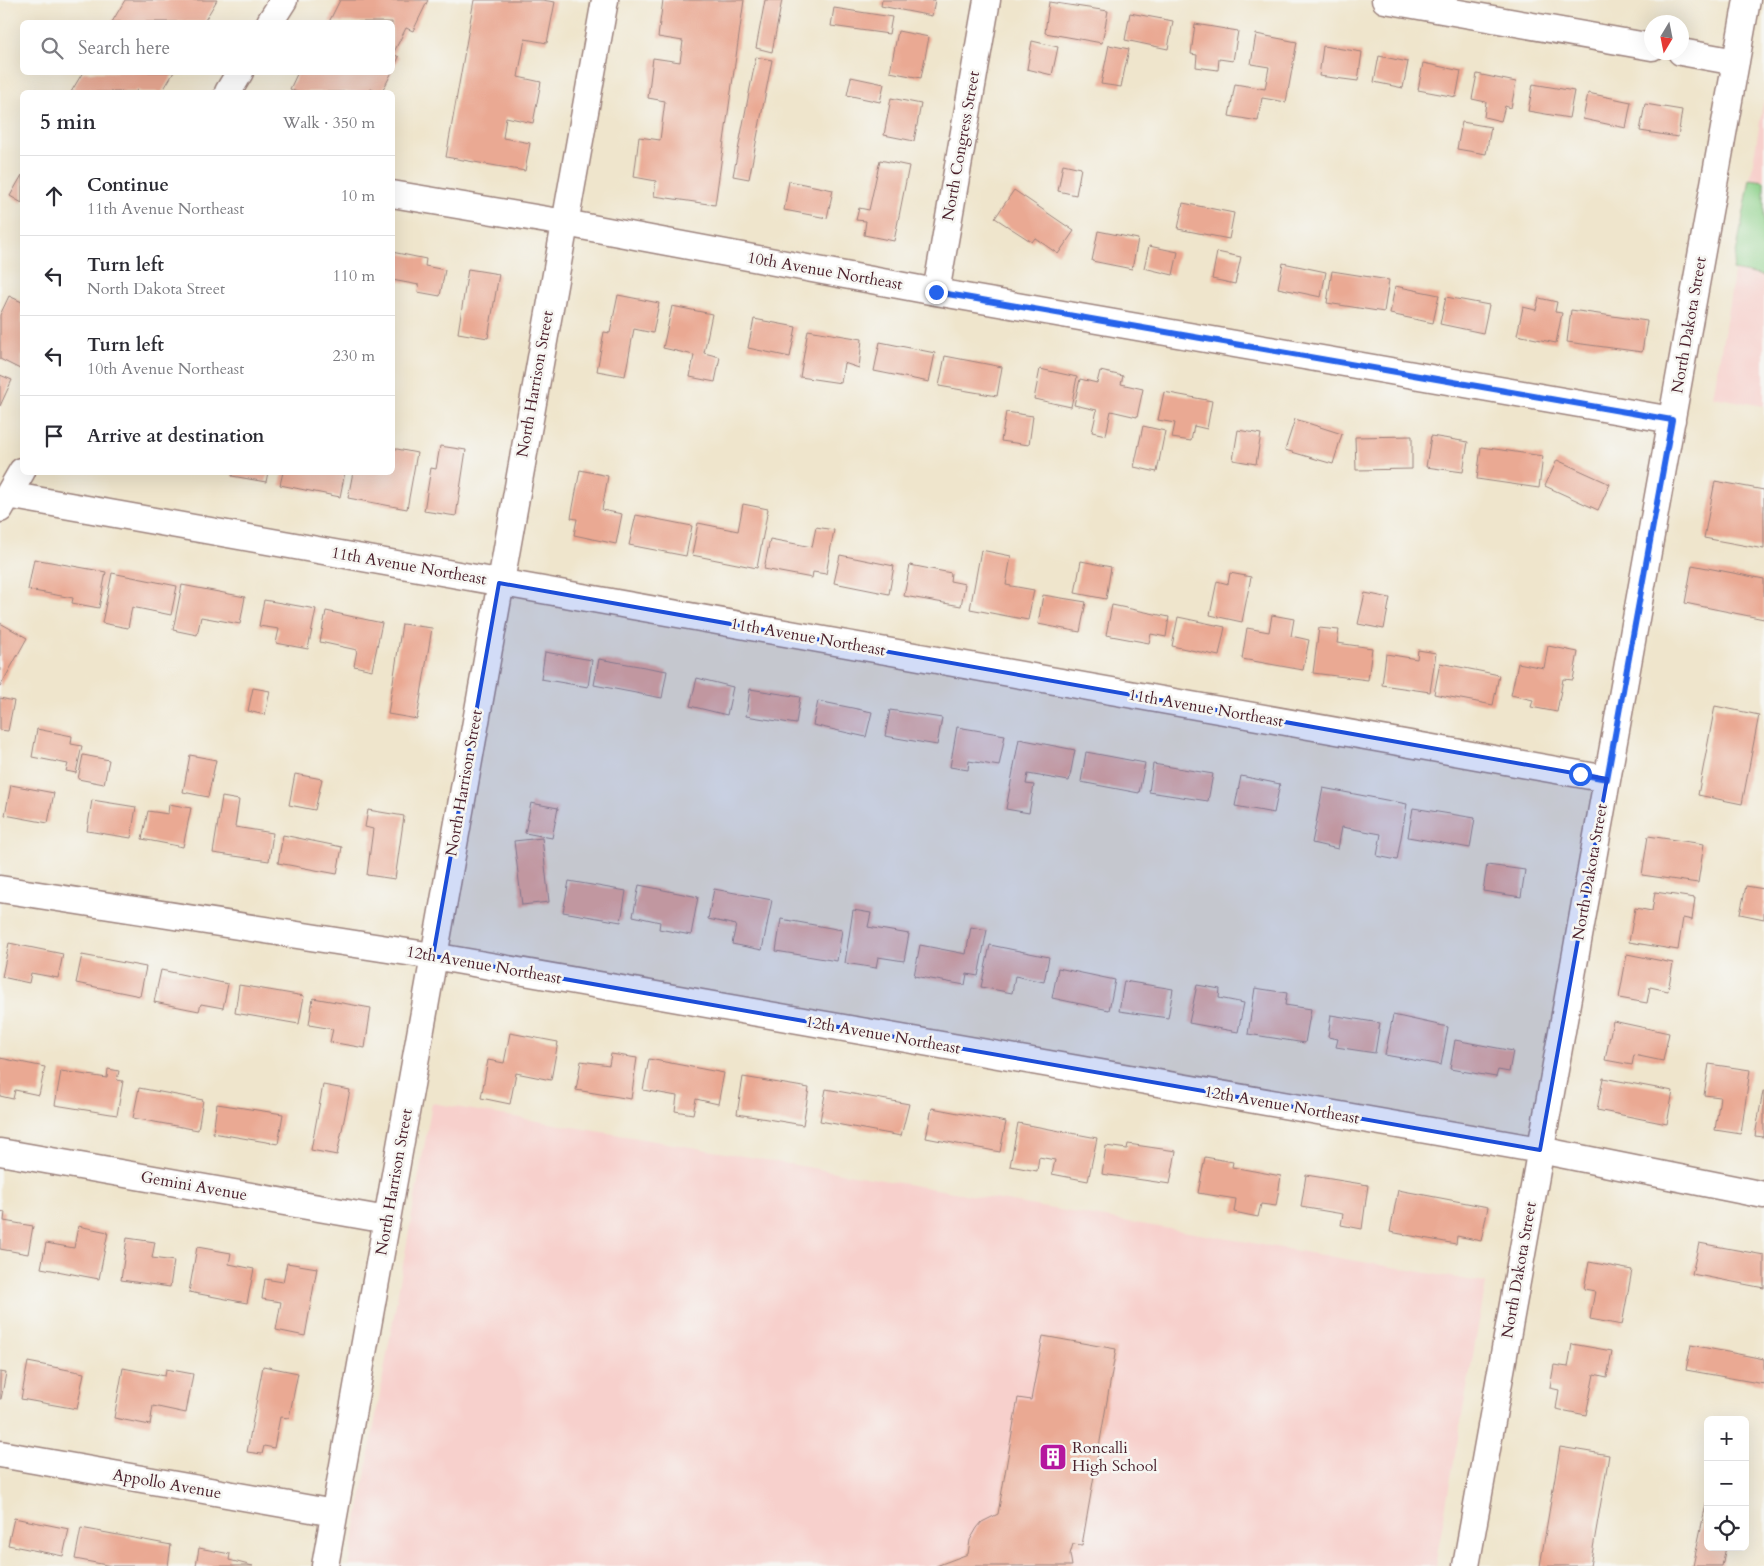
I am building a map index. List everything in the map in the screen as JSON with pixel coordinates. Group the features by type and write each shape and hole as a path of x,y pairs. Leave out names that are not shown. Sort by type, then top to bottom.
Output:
{"street":[{"path":"271,20 284,0"},
{"name":"North Harrison Street","path":"325,1566 605,0"},
{"name":"North Congress Street","path":"936,292 987,0"},
{"path":"1385,0 1644,46"},
{"name":"North Dakota Street","path":"1466,1566 1747,0"},
{"path":"1689,53 1736,62"},
{"path":"229,90 238,75"},
{"name":"10th Avenue Northeast","path":"395,195 565,223 936,292 1672,420"},
{"path":"4,502 20,474"},
{"name":"11th Avenue Northeast","path":"4,502 500,583 1607,779"},
{"name":"12th Avenue Northeast","path":"0,889 433,956 1540,1150 1764,1195"},
{"name":"Gemini Avenue","path":"0,1152 387,1220"},
{"name":"Appollo Avenue","path":"0,1454 334,1513"}],"highlighted area":[{"path":"499,583 1607,779 1540,1150 433,956"}],"shaded area":[{"path":"1764,98 1764,406 1713,397"},
{"path":"432,1103 1486,1283 1435,1566 349,1566"}],"green space":[{"path":"1750,179 1764,181 1764,276 1733,270"}],"building":[{"path":"125,0 217,0 205,20 113,20"},
{"path":"340,0 428,0 413,31 406,28 395,50 395,20 330,20"},
{"path":"474,0 542,0 555,2 547,43 525,39 518,77 541,82 533,123 506,117 503,138 530,143 525,171 446,157"},
{"path":"663,0 744,0 715,205 654,196 656,181 634,177 639,137 660,140 665,101 648,98 653,58 680,62 683,41 658,37"},
{"path":"765,0 782,0 772,52 756,48"},
{"path":"882,0 935,0 932,16 881,6"},
{"path":"1049,2 1108,11 1102,43 1045,33"},
{"path":"834,8 892,17 889,34 831,26"},
{"path":"1130,13 1173,21 1168,49 1125,40"},
{"path":"1195,24 1238,31 1233,61 1219,59 1218,70 1196,67 1197,55 1191,54"},
{"path":"898,31 929,37 921,78 890,72"},
{"path":"1256,34 1297,42 1286,102 1262,98 1258,121 1229,116 1235,84 1265,89 1269,67 1251,64"},
{"path":"1032,41 1058,47 1052,75 1027,69"},
{"path":"1109,45 1129,49 1121,87 1101,84"},
{"path":"1323,46 1362,52 1358,81 1319,76"},
{"path":"395,55 399,57 395,66"},
{"path":"1379,56 1408,62 1403,88 1374,82"},
{"path":"756,57 772,60 749,179 733,176"},
{"path":"1423,63 1461,71 1456,97 1418,90"},
{"path":"1477,74 1516,82 1511,108 1505,106 1501,121 1484,117 1486,102 1472,99"},
{"path":"81,75 172,75 163,90 72,90"},
{"path":"297,75 390,75 383,90 290,89"},
{"path":"851,77 884,84 880,102 847,95"},
{"path":"1533,84 1574,91 1569,118 1528,111"},
{"path":"1588,93 1631,102 1626,128 1583,119"},
{"path":"891,98 921,104 914,141 884,135"},
{"path":"1645,104 1682,110 1678,137 1640,131"},
{"path":"1462,122 1491,127 1486,154 1457,149"},
{"path":"880,160 909,166 894,241 864,235 866,221 856,220 859,208 869,210"},
{"path":"1063,164 1081,168 1076,195 1058,191"},
{"path":"20,178 20,202 10,196"},
{"path":"789,181 833,190 827,218 784,210"},
{"path":"1014,190 1074,231 1058,254 1035,238 1032,242 995,218"},
{"path":"1183,203 1234,213 1229,239 1178,229"},
{"path":"1098,231 1138,239 1132,269 1092,261"},
{"path":"1149,246 1178,252 1173,275 1144,268"},
{"path":"1217,252 1241,257 1235,284 1212,279"},
{"path":"395,253 426,259 425,266 445,270 440,296 418,292 419,285 395,281"},
{"path":"1283,263 1326,272 1321,297 1278,288"},
{"path":"468,269 499,274 488,338 458,333"},
{"path":"1332,271 1389,280 1384,312 1327,303"},
{"path":"1395,286 1439,295 1433,323 1390,314"},
{"path":"618,295 659,303 653,333 634,329 625,376 597,371 604,332 610,333"},
{"path":"9,296 20,301 20,369 0,359 0,315"},
{"path":"1446,297 1489,305 1483,333 1440,324"},
{"path":"1539,298 1557,302 1555,312 1562,313 1556,343 1517,335 1523,307 1536,310"},
{"path":"672,306 712,314 704,353 720,357 715,382 690,377 694,355 663,348"},
{"path":"1571,310 1647,321 1642,352 1567,342"},
{"path":"754,319 796,327 790,357 748,348"},
{"path":"808,330 862,339 859,368 844,363 841,383 800,377"},
{"path":"880,342 935,353 929,382 874,371"},
{"path":"945,356 1002,367 997,396 939,386"},
{"path":"1040,369 1077,377 1071,407 1034,399"},
{"path":"1100,371 1123,376 1121,384 1143,389 1137,417 1111,411 1106,435 1092,432 1097,410 1074,405 1080,379 1097,383"},
{"path":"0,375 12,380 0,406"},
{"path":"1164,392 1212,401 1207,429 1194,426 1191,441 1172,438 1175,423 1158,420"},
{"path":"1006,412 1033,416 1029,445 1001,441"},
{"path":"1295,419 1342,434 1333,464 1285,450"},
{"path":"1143,426 1165,431 1157,472 1134,467"},
{"path":"1238,430 1261,434 1256,464 1233,460"},
{"path":"1412,436 1412,469 1356,470 1355,437"},
{"path":"1431,436 1468,442 1463,472 1426,467"},
{"path":"440,446 466,450 456,516 424,511 431,468 436,469"},
{"path":"1481,447 1543,456 1539,488 1477,479"},
{"path":"395,449 417,453 407,509 348,498 352,475 395,475"},
{"path":"1557,460 1610,484 1598,510 1545,486"},
{"path":"580,470 608,476 602,510 622,514 616,544 574,535 577,519 571,518"},
{"path":"232,475 267,475 266,482"},
{"path":"282,475 344,475 340,497 280,485"},
{"path":"1715,481 1764,490 1764,549 1704,538"},
{"path":"743,504 768,509 757,568 692,555 698,523 738,531"},
{"path":"636,515 692,526 686,556 629,545"},
{"path":"816,527 834,530 826,574 813,572 812,578 764,569 770,539 812,547"},
{"path":"981,550 1011,556 1006,585 1034,590 1028,620 970,609"},
{"path":"840,555 894,566 889,594 834,583"},
{"path":"34,559 106,572 99,608 72,603 73,598 28,590"},
{"path":"1081,561 1111,567 1106,599 1075,593"},
{"path":"910,565 951,573 950,581 965,584 961,606 904,596"},
{"path":"1692,565 1764,579 1764,619 1685,603"},
{"path":"112,573 177,586 171,615 132,607 128,628 102,623"},
{"path":"1230,573 1251,577 1242,622 1210,615 1217,581 1228,584"},
{"path":"182,585 245,597 240,624 201,617 197,635 173,630"},
{"path":"1365,593 1390,598 1384,629 1358,624"},
{"path":"1043,595 1086,602 1080,632 1038,624"},
{"path":"264,600 316,609 308,649 276,643 279,629 259,626"},
{"path":"1112,605 1169,617 1166,637 1151,634 1149,643 1106,635"},
{"path":"326,611 382,623 372,670 354,666 357,650 320,642"},
{"path":"1272,615 1294,619 1291,636 1309,640 1303,670 1242,659 1247,628 1269,632"},
{"path":"1178,617 1225,627 1219,656 1172,646"},
{"path":"0,623 27,638 0,687"},
{"path":"402,624 432,628 417,719 388,714"},
{"path":"1319,628 1339,630 1337,643 1372,648 1368,680 1313,673"},
{"path":"1548,646 1578,652 1573,680 1563,679 1557,712 1531,707 1533,700 1511,695 1518,663 1544,668"},
{"path":"1418,650 1436,653 1430,692 1382,685 1386,654 1417,659"},
{"path":"545,652 592,660 588,687 541,679"},
{"path":"599,659 667,671 662,698 594,685"},
{"path":"1440,663 1499,675 1493,705 1434,694"},
{"path":"697,678 733,687 727,715 690,706"},
{"path":"253,688 270,691 265,715 248,711"},
{"path":"750,689 800,697 796,724 746,716"},
{"path":"0,698 14,701 8,731 0,730"},
{"path":"818,701 872,712 866,737 813,725"},
{"path":"1715,706 1759,715 1742,804 1698,795"},
{"path":"890,710 942,718 937,745 885,736"},
{"path":"957,727 1005,735 999,766 969,761 968,770 950,767"},
{"path":"37,729 72,736 71,744 82,746 76,773 66,771 68,764 32,757"},
{"path":"1019,739 1075,750 1069,781 1028,774 1026,784 1034,785 1029,813 1006,809"},
{"path":"1086,752 1145,763 1139,793 1081,782"},
{"path":"83,755 109,760 104,784 78,779"},
{"path":"190,755 216,760 208,797 183,792"},
{"path":"1153,764 1213,774 1208,801 1149,792"},
{"path":"295,774 322,779 315,810 289,805"},
{"path":"1241,776 1280,784 1274,813 1235,806"},
{"path":"11,785 54,793 48,823 5,815"},
{"path":"1323,788 1407,804 1397,860 1377,856 1381,834 1342,827 1338,849 1312,843"},
{"path":"222,797 239,800 235,827 273,833 269,861 213,853"},
{"path":"92,800 136,807 131,838 87,831"},
{"path":"531,803 558,808 552,838 525,833"},
{"path":"169,804 191,808 183,847 142,839 148,811 168,814"},
{"path":"1413,808 1475,818 1470,848 1408,837"},
{"path":"368,810 404,816 395,879 367,875 373,829 365,827"},
{"path":"283,835 342,847 337,874 278,863"},
{"path":"1648,836 1704,844 1698,883 1642,875"},
{"path":"542,838 549,902 522,905 514,841"},
{"path":"1487,865 1525,870 1521,897 1483,891"},
{"path":"569,881 626,891 621,922 563,912"},
{"path":"639,885 698,897 691,935 659,929 660,922 633,916"},
{"path":"1746,886 1764,889 1764,919 1740,914"},
{"path":"714,889 772,900 762,950 732,944 736,925 708,919"},
{"path":"1655,892 1695,898 1692,920 1683,918 1678,950 1629,942 1635,908 1652,911"},
{"path":"853,910 871,913 868,927 909,934 904,961 878,957 876,968 845,963"},
{"path":"781,919 842,930 837,961 776,951"},
{"path":"971,927 987,930 978,976 967,974 965,985 914,976 920,945 966,954"},
{"path":"9,943 63,954 58,978 31,973 29,983 2,977"},
{"path":"990,945 1049,957 1044,982 1015,976 1012,993 981,987"},
{"path":"1627,954 1673,963 1668,991 1650,987 1647,1003 1619,998"},
{"path":"82,955 146,967 140,996 76,983"},
{"path":"1058,968 1115,980 1109,1010 1052,998"},
{"path":"161,970 228,984 223,1008 201,1004 199,1011 154,1002"},
{"path":"1124,981 1173,989 1168,1018 1119,1011"},
{"path":"239,985 304,996 299,1024 235,1013"},
{"path":"1197,985 1220,989 1219,998 1244,1003 1238,1032 1189,1023"},
{"path":"1255,988 1287,993 1285,1005 1311,1009 1305,1043 1248,1034"},
{"path":"313,998 371,1008 365,1048 330,1042 333,1029 309,1025"},
{"path":"1331,1015 1380,1023 1375,1053 1336,1047 1338,1039 1328,1037"},
{"path":"1393,1015 1448,1027 1441,1065 1385,1055"},
{"path":"1613,1021 1669,1033 1663,1061 1634,1055 1632,1065 1605,1060"},
{"path":"510,1033 558,1042 551,1080 516,1073 510,1104 481,1098 488,1060 504,1063"},
{"path":"1455,1040 1513,1051 1509,1072 1498,1070 1496,1077 1450,1069"},
{"path":"611,1054 637,1058 631,1099 576,1090 581,1061 609,1065"},
{"path":"0,1058 45,1067 39,1095 15,1090 13,1099 0,1096"},
{"path":"649,1059 724,1073 718,1104 696,1099 693,1114 675,1111 677,1096 643,1090"},
{"path":"1709,1064 1750,1070 1741,1134 1715,1130 1720,1097 1704,1095"},
{"path":"108,1069 119,1071 117,1080 123,1081 117,1115 55,1105 61,1071 107,1078"},
{"path":"743,1077 809,1088 803,1125 737,1114"},
{"path":"1603,1078 1673,1091 1667,1124 1597,1110"},
{"path":"323,1085 350,1090 337,1155 311,1150"},
{"path":"139,1088 203,1100 198,1130 133,1118"},
{"path":"826,1089 909,1104 901,1136 820,1121"},
{"path":"1764,1091 1764,1137 1755,1136"},
{"path":"217,1104 283,1114 278,1144 213,1133"},
{"path":"932,1108 1006,1122 1000,1152 926,1138"},
{"path":"1018,1123 1097,1138 1088,1181 1052,1174 1055,1160 1039,1157 1037,1171 1010,1166"},
{"path":"1128,1144 1176,1151 1170,1184 1102,1174 1106,1146 1127,1149"},
{"path":"1205,1157 1233,1162 1232,1167 1281,1176 1276,1206 1261,1204 1258,1217 1234,1212 1236,1199 1198,1193"},
{"path":"1306,1175 1368,1185 1362,1229 1341,1225 1343,1214 1301,1207"},
{"path":"1398,1190 1488,1207 1481,1241 1457,1236 1456,1244 1390,1232"},
{"path":"0,1211 5,1212 4,1221 33,1226 28,1254 0,1249"},
{"path":"78,1226 108,1232 99,1279 41,1268 46,1243 74,1248"},
{"path":"127,1238 155,1242 152,1258 174,1261 170,1287 121,1280"},
{"path":"1699,1243 1764,1255 1764,1288 1692,1274"},
{"path":"197,1247 231,1253 229,1264 254,1269 247,1303 189,1292"},
{"path":"1589,1262 1632,1270 1622,1325 1590,1319 1595,1291 1584,1289"},
{"path":"287,1263 317,1268 305,1336 276,1330 281,1302 262,1299 265,1279 283,1282"},
{"name":"Roncalli High School","path":"1043,1336 1116,1349 1082,1545 1073,1544 1070,1554 1072,1566 936,1566 968,1554 970,1540 977,1528 982,1522 998,1514 1018,1398 1031,1400"},
{"path":"1572,1344 1612,1351 1607,1377 1594,1374 1586,1415 1556,1409 1559,1390 1550,1388 1554,1365 1568,1367"},
{"path":"1691,1345 1764,1359 1764,1384 1686,1370"},
{"path":"28,1362 84,1373 77,1409 21,1399"},
{"path":"263,1366 298,1373 289,1418 280,1417 274,1448 264,1446 262,1454 247,1452"},
{"path":"123,1368 165,1376 166,1369 193,1374 186,1413 153,1406 150,1425 114,1418"},
{"path":"0,1372 6,1373 1,1399 0,1399"},
{"path":"1560,1447 1609,1455 1590,1566 1540,1566"},
{"path":"1704,1513 1704,1551 1725,1551 1722,1566 1693,1566"},
{"path":"14,1518 69,1529 63,1556 8,1545"},
{"path":"81,1528 171,1545 168,1566 112,1566 75,1559"},
{"path":"199,1548 230,1554 229,1560 253,1566 196,1566"}],"place":[{"name":"Roncalli High School","path":"1053,1457"}],"route":[{"path":"936,292 1672,420 1607,779 1580,774"}]}
